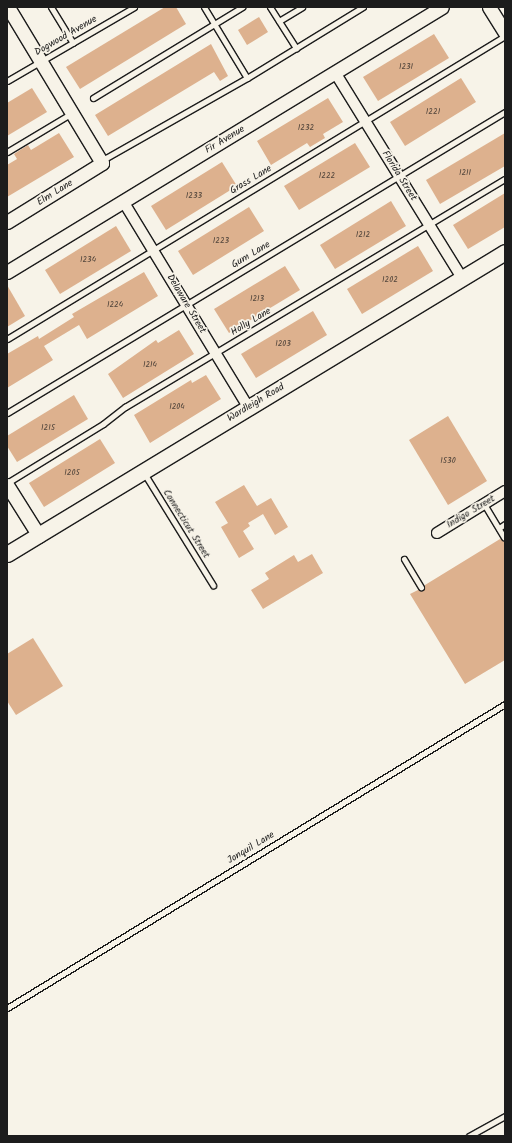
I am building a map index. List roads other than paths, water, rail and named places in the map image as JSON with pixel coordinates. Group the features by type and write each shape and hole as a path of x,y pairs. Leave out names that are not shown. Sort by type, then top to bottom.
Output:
{"main road":[{"name":"Wardleigh Road","path":"7,554 39,536 505,252"}],"street":[{"path":"8,7 40,62 73,112 102,163"},
{"name":"Fir Avenue","path":"7,272 336,74 442,7"},
{"path":"489,7 505,33"},
{"name":"Florida Street","path":"336,74 462,278"},
{"name":"Elm Lane","path":"7,222 102,163"},
{"name":"Delaware Street","path":"123,201 249,408"},
{"path":"7,484 39,536"},
{"name":"Indigo Street","path":"437,533 505,491"}],"lane":[{"path":"52,7 73,43"},
{"name":"Dogwood Avenue","path":"7,81 134,7"},
{"path":"204,7 247,78"},
{"path":"93,98 242,7"},
{"path":"270,7 296,48"},
{"path":"279,21 302,7"},
{"path":"102,163 106,158 247,78 363,7"},
{"name":"Grass Lane","path":"7,339 505,36"},
{"path":"7,152 73,112"},
{"name":"Gum Lane","path":"7,413 505,112"},
{"name":"Holly Lane","path":"7,484 103,424 125,407 216,354 505,179"},
{"name":"Connecticut Street","path":"144,472 213,585"},
{"path":"484,504 504,537"},
{"path":"499,528 505,524"},
{"path":"404,559 421,587"},
{"name":"Jonquil Lane","path":"7,1008 505,704"},
{"path":"469,1136 505,1116"}]}
